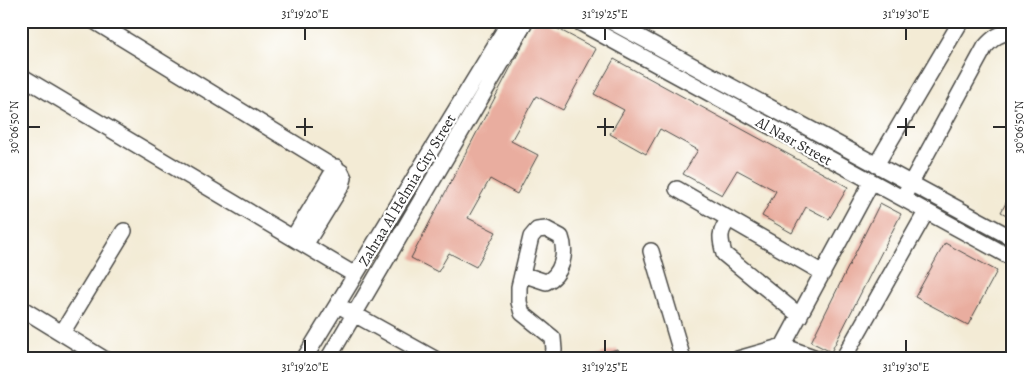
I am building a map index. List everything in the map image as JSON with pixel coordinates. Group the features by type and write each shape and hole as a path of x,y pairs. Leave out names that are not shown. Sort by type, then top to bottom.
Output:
{"street":[{"name":"Zahraa Al Helmia City Street","path":"304,359 510,21"},
{"name":"Zahraa Al Helmia City Street","path":"328,359 526,21"},
{"name":"Al Nasr Street","path":"577,21 902,200 1012,258"},
{"name":"Al Nasr Street","path":"610,21 1012,238"},
{"path":"876,166 961,21"},
{"path":"96,22 336,167 341,172 344,178 342,185 299,241"},
{"path":"902,200 985,47 992,38 1003,33 1012,32"},
{"path":"21,76 355,275"},
{"path":"783,346 871,183"},
{"path":"677,189 823,273"},
{"path":"844,359 926,212"},
{"path":"730,220 722,227 720,240 724,254 800,316"},
{"path":"62,333 124,231"},
{"path":"651,251 683,359"},
{"path":"522,274 519,287 519,302 522,313 553,338 554,350 551,359"},
{"path":"338,304 435,359"},
{"path":"21,308 104,359"},
{"path":"738,359 783,346 818,359"}],"building":[{"path":"535,21 543,21 596,49 563,110 536,96 511,141 538,155 517,194 490,179 468,218 496,232 476,267 449,253 438,272 411,258"},
{"path":"614,59 848,187 829,219 806,207 792,233 762,216 776,191 737,170 722,195 683,174 698,150 660,129 646,154 610,134 624,110 594,94"},
{"path":"1012,192 1012,218 1001,212"},
{"path":"880,203 901,214 831,352 811,342"},
{"path":"945,243 997,271 968,325 915,297"},
{"path":"617,349 620,359 587,359 587,358"}]}
